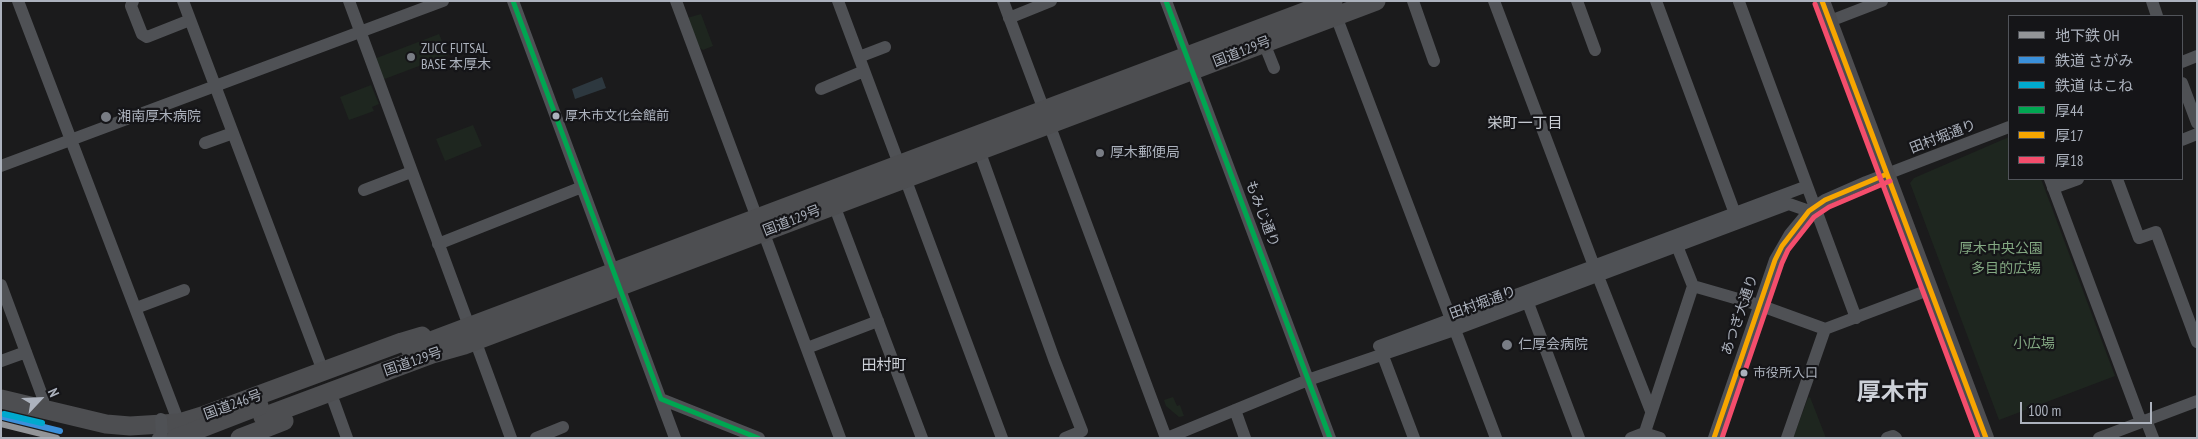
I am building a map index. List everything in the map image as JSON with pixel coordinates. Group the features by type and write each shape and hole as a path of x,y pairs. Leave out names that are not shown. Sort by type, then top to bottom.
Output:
{"highway":[{"name":"国道129号","path":"208,438 432,354 466,335 1189,63 1332,5 1376,1"},
{"name":"国道129号","path":"1189,63 1264,43 1332,5"},
{"name":"国道129号","path":"760,225 834,205 902,171 979,150 1047,117"},
{"name":"国道246号","path":"253,422 323,371 435,332 466,335"},
{"path":"253,422 334,402 436,363 466,335"},
{"path":"1,399 106,424 172,427"},
{"path":"1,412 112,438"},
{"name":"国道129号","path":"172,427 253,422"}],"main road":[{"path":"1822,1 1986,438"}],"street":[{"path":"18,1 136,308 172,427 158,438"},
{"path":"134,1 131,6 142,34 147,37 190,20"},
{"path":"183,1 323,371"},
{"path":"349,1 438,244 466,335 511,438"},
{"path":"1,166 443,1"},
{"path":"513,1 675,438"},
{"path":"676,1 840,438"},
{"path":"838,1 1002,438"},
{"path":"1003,1 1166,438"},
{"path":"1009,18 1051,1"},
{"name":"もみじ通り","path":"1166,1 1330,438"},
{"path":"1413,1 1434,61"},
{"path":"1494,1 1651,411"},
{"path":"1576,1 1594,50"},
{"path":"1656,1 1737,218"},
{"path":"1830,21 1882,1"},
{"path":"2152,1 2157,15"},
{"path":"1739,2 1807,186 1812,208 1856,318"},
{"path":"1332,5 1496,438"},
{"path":"1264,43 1274,68"},
{"path":"859,56 885,46"},
{"path":"2183,62 2197,56"},
{"path":"821,89 864,71"},
{"path":"2183,86 2197,123"},
{"name":"田村堀通り","path":"1166,438 1308,380 1365,360 1381,351 1452,325 1528,303 1596,271 1677,246 1737,218 1789,204 1812,208 1837,194 2008,127"},
{"path":"205,144 233,133"},
{"path":"2183,140 2197,134"},
{"path":"979,150 1082,431 1065,438"},
{"path":"364,190 411,172"},
{"path":"2071,180 2051,183 2144,421 2153,438"},
{"path":"2117,180 2139,238 2156,232 2197,342"},
{"path":"1452,325 1737,218 1807,186"},
{"path":"438,244 582,187"},
{"path":"834,205 884,328 922,438"},
{"name":"あつぎ大通り","path":"1714,438 1775,260 1782,246 1812,208"},
{"path":"1643,435 1693,286 1677,246"},
{"path":"1,285 43,398 43,409"},
{"path":"1693,286 1759,305 1825,329 1931,290"},
{"path":"136,308 178,296"},
{"path":"1528,303 1579,438"},
{"path":"807,348 884,328"},
{"path":"1787,438 1825,329"},
{"path":"1381,351 1414,438"},
{"path":"1,362 26,352"},
{"path":"661,399 759,438"},
{"path":"2099,438 2197,401"},
{"path":"334,402 347,438"},
{"path":"1235,410 1245,438"},
{"path":"536,438 558,427"},
{"path":"1631,438 1643,435 1660,438"},
{"path":"1887,438 1893,436 1896,438"}],"green space":[{"path":"701,14 713,46 703,50 700,48 687,18"},
{"name":"ZUCC FUTSAL BASE 本厚木","path":"439,34 448,55 382,80 374,59"},
{"path":"371,85 379,104 372,107 374,111 349,120 340,97"},
{"path":"473,125 482,146 445,161 436,139"},
{"name":"厚木中央公園","path":"2008,137 2008,180 2041,180 2115,376 1999,420 1910,183 1914,178"},
{"path":"1173,397 1177,406 1180,405 1184,416 1179,417 1166,406 1164,400"},
{"path":"1810,397 1826,438 1793,438 1808,398"}],"shaded area":[{"path":"602,77 606,88 575,99 572,89"}],"metro line":[{"name":"OH","path":"1,424 57,438"}],"rail line":[{"name":"はこね","path":"4,414 42,423"},
{"name":"さがみ","path":"3,417 60,431"}],"transit line":[{"name":"厚44","path":"513,1 661,399 758,438"},
{"name":"厚44","path":"1166,1 1330,438"},
{"name":"厚17","path":"1822,1 1986,438"},
{"name":"厚18","path":"1815,4 1978,438"},
{"name":"厚17","path":"1714,438 1775,260 1782,246 1809,211 1825,200 1887,174"},
{"name":"厚18","path":"1722,438 1788,250 1814,217 1829,207 1890,181"}],"place":[{"name":"ZUCC FUTSAL BASE 本厚木","path":"411,57"},
{"name":"厚木市文化会館前","path":"556,116"},
{"name":"湘南厚木病院","path":"106,117"},
{"name":"厚木郵便局","path":"1100,153"},
{"name":"仁厚会病院","path":"1507,345"},
{"name":"市役所入口","path":"1744,373"}],"district":[{"name":"栄町一丁目","path":"1525,124"},
{"name":"田村町","path":"884,366"},
{"name":"厚木市","path":"1893,393"}],"park label":[{"name":"多目的広場","path":"2006,269"},
{"name":"小広場","path":"2034,344"}]}
